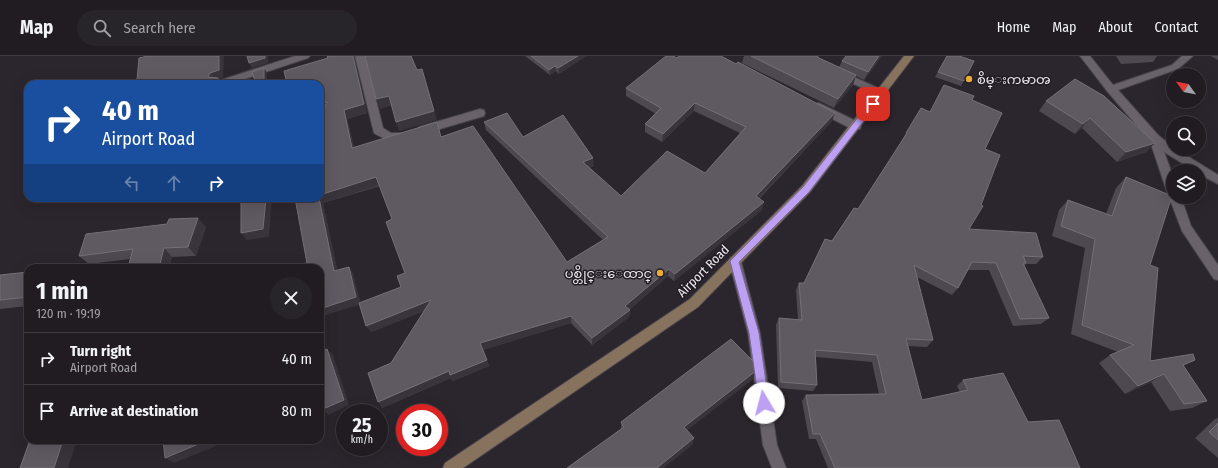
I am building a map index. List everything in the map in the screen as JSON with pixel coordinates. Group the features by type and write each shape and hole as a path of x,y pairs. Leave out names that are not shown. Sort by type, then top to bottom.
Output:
{"main road":[{"name":"Airport Road","path":"450,468 694,303 806,189 910,56"}],"street":[{"path":"231,80 305,56"},
{"path":"360,56 378,130 388,136 396,138 480,113"},
{"path":"1085,56 1111,89 1154,138 1168,149 1218,180"},
{"path":"1111,89 1175,67 1188,56"},
{"path":"833,71 881,93"},
{"path":"808,102 856,126"},
{"path":"1154,138 1166,172"},
{"path":"1177,204 1186,228 1218,275"},
{"path":"735,261 754,333 770,445 779,468"}],"building":[{"path":"148,56 219,56 219,70 210,73 208,77 218,78 218,80 137,80 139,58"},
{"path":"247,56 265,56 265,58 249,63"},
{"path":"327,56 353,56 364,104 344,110 352,148 437,122 441,137 473,126 567,262 608,237 484,122 507,113 523,137 563,115 593,158 583,162 621,196 667,151 705,173 746,127 695,103 663,134 645,124 661,108 626,88 666,56 673,56 677,58 679,56 721,56 736,64 738,62 835,113 756,196 764,202 675,274 669,269 625,306 630,310 592,338 571,316 480,343 487,360 450,375 449,371 378,402 368,373 391,363 431,300 366,326 359,303 401,287 397,276 405,273 386,222 392,219 376,177 324,194 324,109 327,102 324,103 324,80 286,80 284,71 328,58"},
{"path":"365,56 411,56 417,70 422,69 434,111 396,122 389,96 376,99"},
{"path":"531,56 578,56 558,68 555,66 549,70"},
{"path":"751,56 817,56 856,75 838,99"},
{"path":"846,56 879,56 868,72 842,61"},
{"path":"947,56 959,56 974,61 964,81 938,72"},
{"path":"264,68 264,80 255,80 252,72"},
{"path":"1075,79 1104,96 1155,143 1126,152 1090,118 1083,124 1046,101"},
{"path":"944,85 974,96 972,100 1002,113 985,149 1000,155 981,205 983,206 969,229 1036,233 1043,257 1023,256 1026,263 1023,263 1049,318 1020,319 996,263 972,262 958,288 914,265 933,340 906,339 922,400 968,390 963,380 1003,373 1028,422 1059,420 1080,468 835,468 820,434 813,434 806,395 886,394 877,355 815,350 817,385 781,382 779,318 802,320 799,283 804,283 825,239 832,241 854,208 858,209 907,133 921,108 930,112"},
{"path":"1126,177 1166,194 1166,204 1169,204 1150,265 1158,268 1150,361 1193,354 1195,360 1183,365 1207,401 1184,404 1164,374 1138,386 1110,355 1134,345 1082,325 1095,239 1061,226 1068,200 1112,216"},
{"path":"241,202 266,202 263,229 241,233"},
{"path":"296,202 320,202 334,271 349,267 356,297 324,308 324,264 301,264 307,263"},
{"path":"198,218 188,247 164,248 160,264 129,264 133,249 79,256 86,234 167,224 169,219"},
{"path":"24,272 24,297 0,300 0,275"},
{"path":"731,339 755,363 756,371 684,427 694,438 657,468 567,468 624,427 621,422"},
{"path":"327,349 344,400 324,409 324,350"},
{"path":"1218,423 1218,440 1209,432"},
{"path":"29,444 62,444 54,468 20,468"},
{"path":"163,444 198,444 165,458"}],"place":[{"name":"စိမ္းကမာၻ","path":"969,79"},
{"name":"ပစ္တိုင္းေထာင္","path":"660,273"}],"route":[{"path":"764,403 754,333 735,261 806,189 873,104"}]}
